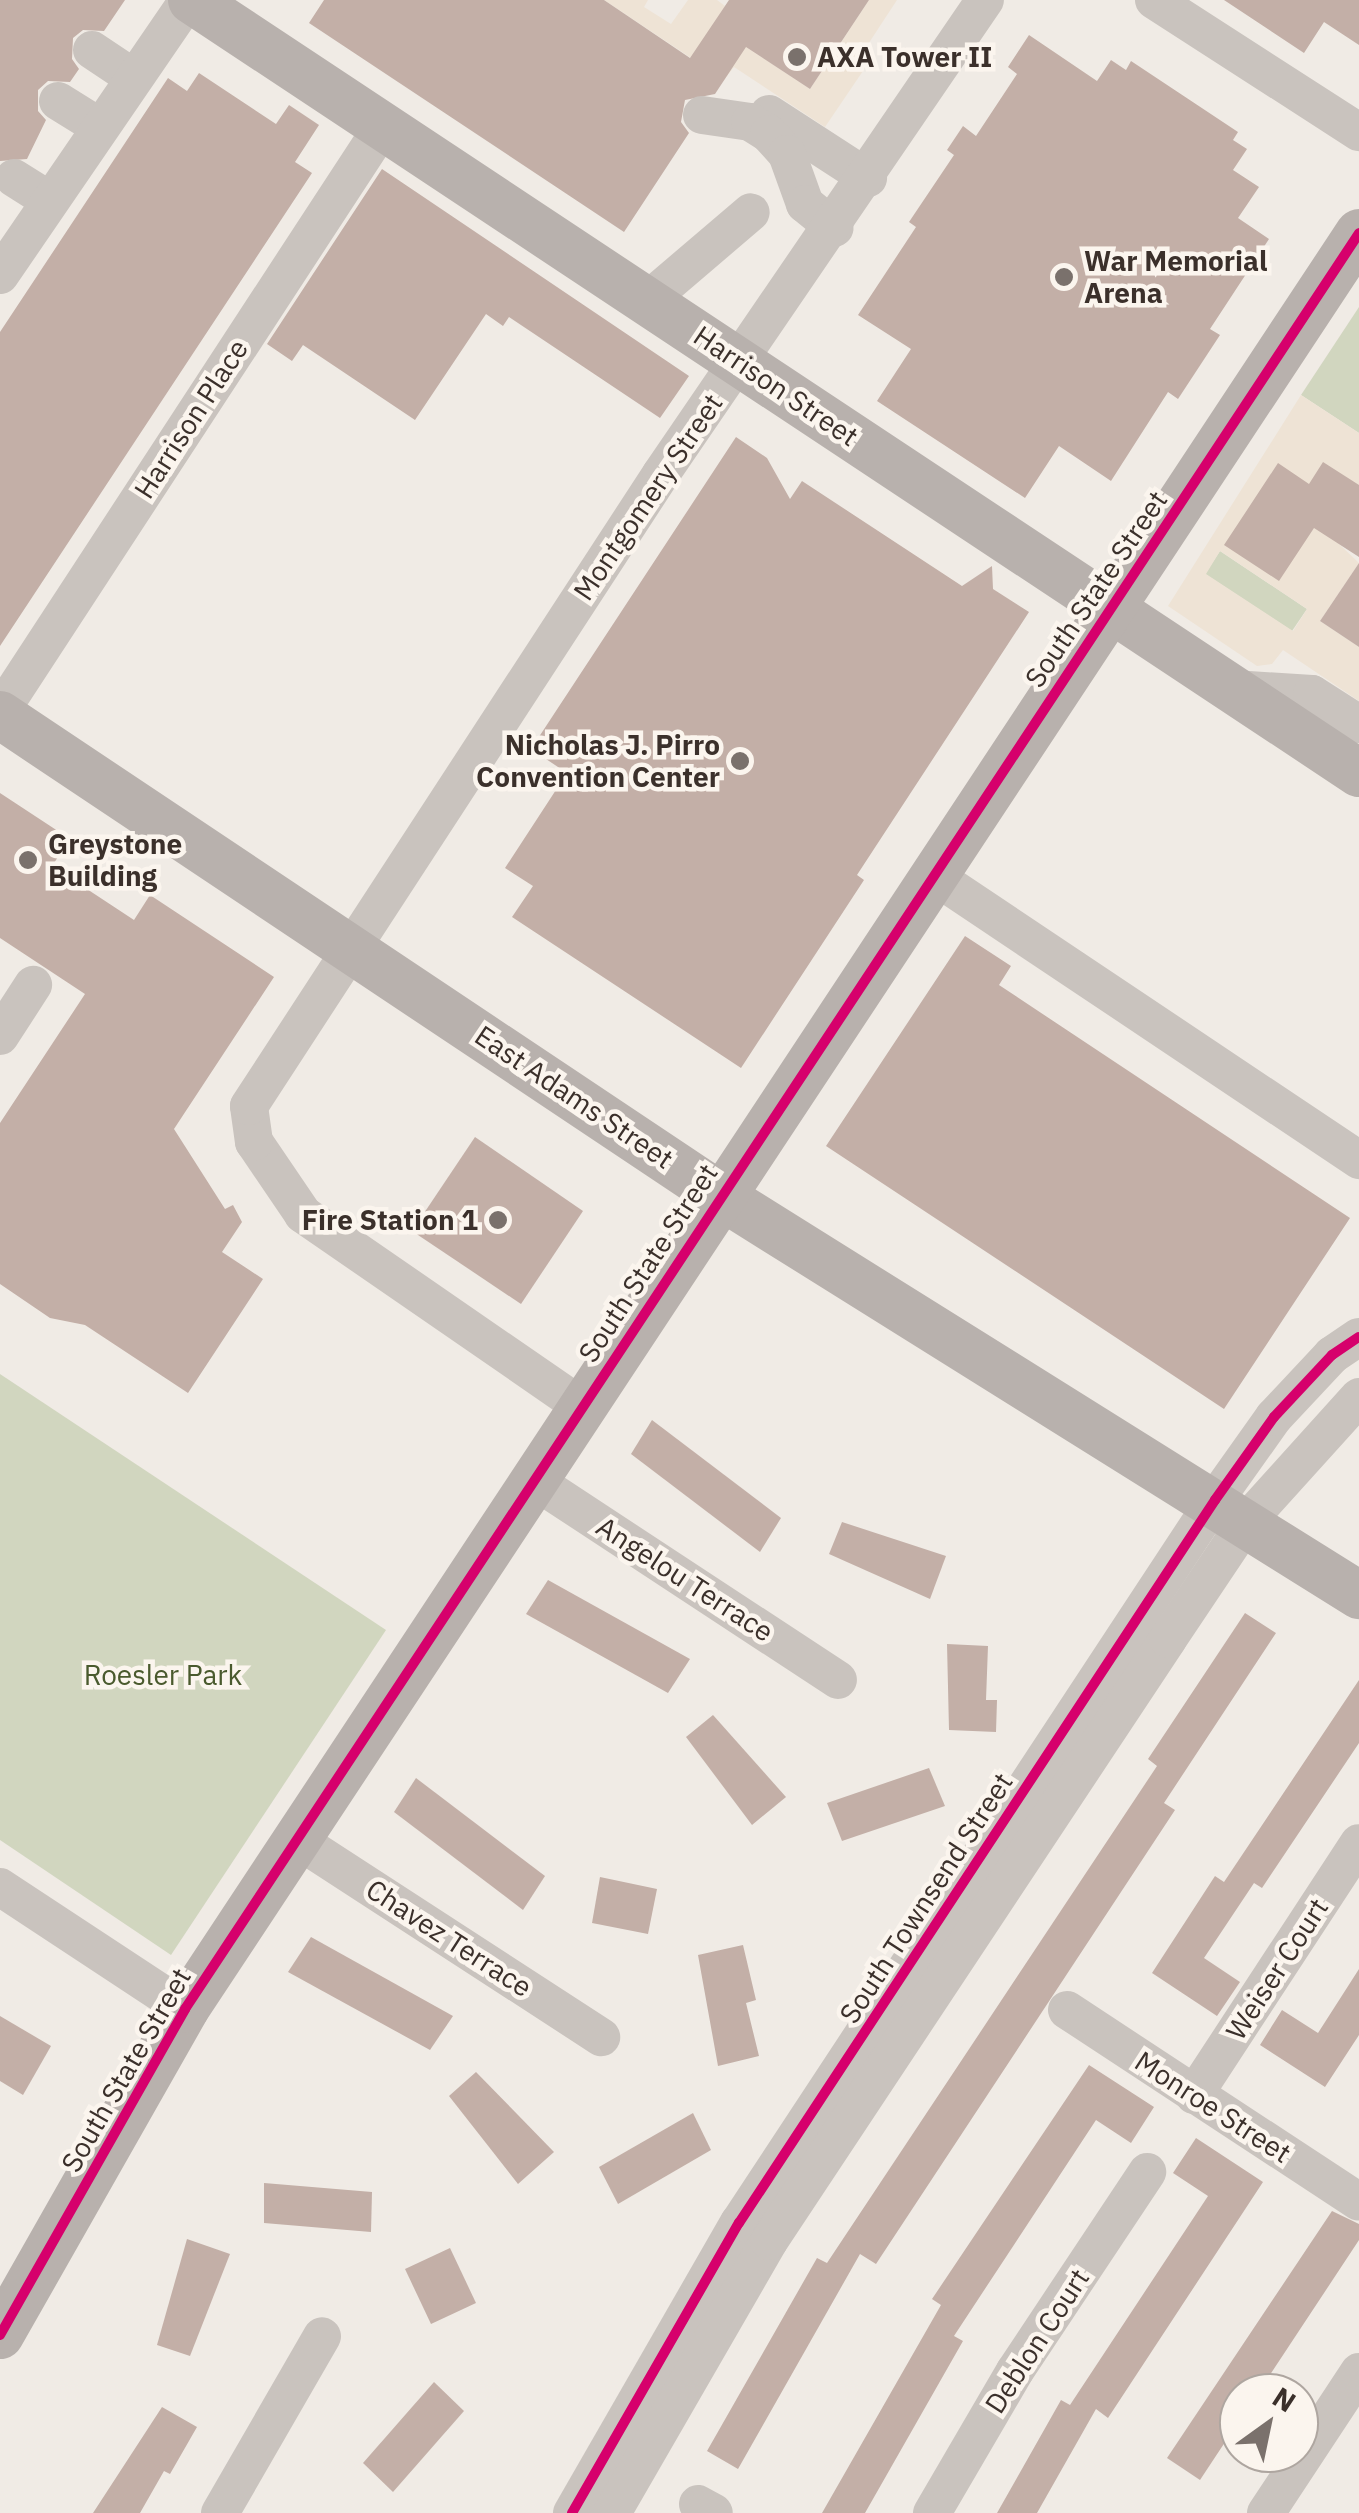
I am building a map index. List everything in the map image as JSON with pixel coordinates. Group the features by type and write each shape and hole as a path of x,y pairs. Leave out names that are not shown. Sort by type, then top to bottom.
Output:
{"main road":[{"name":"Harrison Street","path":"190,0 743,362 1359,773"},
{"name":"South State Street","path":"0,2334 185,2009 719,1194 1359,233"},
{"name":"East Adams Street","path":"0,713 719,1194 1231,1511 1359,1595"}],"street":[{"path":"0,275 190,0"},
{"name":"Montgomery Street","path":"581,1406 304,1214 254,1142 248,1106 661,474 835,228 985,0"},
{"path":"1154,0 1359,132"},
{"path":"92,50 134,78"},
{"path":"58,100 100,127"},
{"path":"835,228 805,204 787,154 770,134 708,105 760,109 868,178"},
{"name":"Harrison Place","path":"0,713 383,126"},
{"path":"14,178 49,200"},
{"path":"648,300 722,243 751,212"},
{"path":"1233,689 1312,694 1359,724"},
{"path":"933,875 1359,1160"},
{"path":"0,1036 32,985"},
{"name":"South Townsend Street","path":"572,2513 620,2462 795,2170 1231,1511 1274,1417 1332,1354 1359,1338"},
{"name":"South Townsend Street","path":"1231,1511 1359,1397"},
{"name":"Angelou Terrace","path":"532,1479 838,1680"},
{"name":"Chavez Terrace","path":"296,1840 601,2037"},
{"name":"Weiser Court","path":"1194,2095 1359,1844"},
{"path":"0,1887 185,2009"},
{"name":"Monroe Street","path":"1067,2010 1359,2202"},
{"name":"Deblon Court","path":"932,2513 1014,2371 1147,2172"},
{"path":"220,2513 322,2336"},
{"path":"1266,2513 1359,2372"},
{"name":"South Townsend Street","path":"612,2513 620,2462"}],"green space":[{"path":"1359,307 1359,433 1301,395"},
{"path":"1220,551 1307,609 1292,631 1205,574"},
{"name":"Roesler Park","path":"0,1374 386,1630 171,1955 0,1840"}],"shaded area":[{"path":"604,0 648,0 644,7 671,24 688,0 717,0 725,6 713,25 810,89 869,0 897,0 859,58 867,65 825,127 734,67 724,80"},
{"path":"1301,395 1359,433 1359,511 1338,543 1359,563 1320,621 1359,647 1359,701 1283,650 1272,664 1257,666 1168,606","holes":["1220,551 1307,609 1293,631 1206,574"]}],"building":[{"path":"0,0 125,0 104,31 83,30 73,38 72,59 79,69 70,82 48,81 38,90 38,111 46,120 27,159 0,161"},
{"path":"324,0 604,0 690,58 729,0 869,0 810,89 746,47 715,94 685,100 681,122 689,133 624,232 309,23"},
{"path":"1224,0 1359,0 1359,45 1324,22 1304,53"},
{"name":"War Memorial Arena","path":"1029,35 1097,81 1111,60 1126,70 1131,61 1238,132 1233,140 1247,149 1233,170 1259,187 1238,218 1269,239 1210,329 1220,335 1178,399 1168,392 1111,481 1059,446 1025,498 877,401 911,349 858,315 916,227 909,222 954,155 947,150 963,126 976,136 1017,74 1008,67"},
{"path":"199,73 276,124 289,105 319,125 295,162 312,173 0,646 0,332 168,78 187,91"},
{"path":"382,169 689,376 660,418 509,317 503,326 486,314 415,420 303,345 292,361 267,344"},
{"name":"Nicholas J. Pirro Convention Center","path":"736,437 767,458 790,499 802,481 962,586 992,566 993,589 1029,612 857,875 864,880 741,1068 512,917 533,886 505,868 567,773 531,749"},
{"path":"1323,462 1359,485 1359,557 1314,528 1279,581 1224,545 1278,463 1309,484"},
{"path":"1359,563 1359,647 1320,621"},
{"path":"0,793 70,839 52,866 134,920 150,895 274,977 174,1129 225,1209 233,1205 242,1222 222,1252 263,1279 188,1393 85,1325 50,1318 0,1284 0,1123 85,994 0,938"},
{"path":"965,936 1011,966 999,985 1350,1218 1224,1409 826,1146"},
{"name":"Fire Station 1","path":"475,1137 583,1211 521,1304 412,1231"},
{"path":"652,1420 781,1518 760,1552 631,1454"},
{"path":"842,1522 946,1556 930,1599 829,1554"},
{"path":"548,1580 690,1659 668,1693 526,1614"},
{"path":"1245,1613 1276,1633 1164,1803 1175,1810 876,2264 860,2254 738,2469 707,2451 817,2258 827,2263 1157,1766 1148,1759"},
{"path":"947,1644 988,1646 986,1700 997,1700 996,1732 949,1730"},
{"path":"1359,1680 1359,1743 1262,1888 1254,1883 1204,1958 1240,1982 1217,2016 1152,1973 1215,1876 1224,1882"},
{"path":"713,1715 786,1797 752,1825 686,1737"},
{"path":"929,1768 945,1806 842,1841 827,1803"},
{"path":"416,1778 545,1876 523,1910 394,1812"},
{"path":"600,1877 657,1889 648,1934 592,1923"},
{"path":"311,1937 453,2016 430,2050 288,1972"},
{"path":"743,1945 756,2000 746,2003 759,2056 718,2066 698,1955"},
{"path":"1359,1969 1359,2035 1325,2087 1260,2045 1282,2010 1318,2033"},
{"path":"0,2016 51,2046 23,2095 0,2081"},
{"path":"1089,2065 1154,2107 1131,2143 1096,2120 954,2336 963,2341 865,2513 822,2513 941,2305 932,2299"},
{"path":"476,2072 554,2152 518,2184 449,2096"},
{"path":"693,2113 711,2150 618,2204 599,2167"},
{"path":"1196,2138 1263,2182 1108,2418 1096,2409 1037,2513 997,2513 1061,2400 1070,2405 1208,2196 1173,2173"},
{"path":"264,2183 372,2192 371,2232 264,2223"},
{"path":"1332,2211 1359,2224 1359,2240 1271,2373 1224,2373"},
{"path":"187,2239 230,2254 190,2356 157,2345"},
{"path":"450,2248 476,2303 431,2324 405,2269"},
{"path":"1219,2380 1219,2451 1200,2480 1167,2458"},
{"path":"434,2382 464,2411 393,2492 363,2463"},
{"path":"162,2407 197,2427 170,2474 164,2471 140,2513 93,2513"}],"cycle path":[{"path":"0,2335 185,2009 1359,233"},
{"path":"572,2513 739,2223 1215,1500 1274,1417 1332,1355 1359,1337"}],"place":[{"name":"AXA Tower II","path":"797,57"},
{"name":"War Memorial Arena","path":"1064,277"},
{"name":"Nicholas J. Pirro Convention Center","path":"740,761"},
{"name":"Greystone Building","path":"28,860"},
{"name":"Fire Station 1","path":"498,1220"}]}
